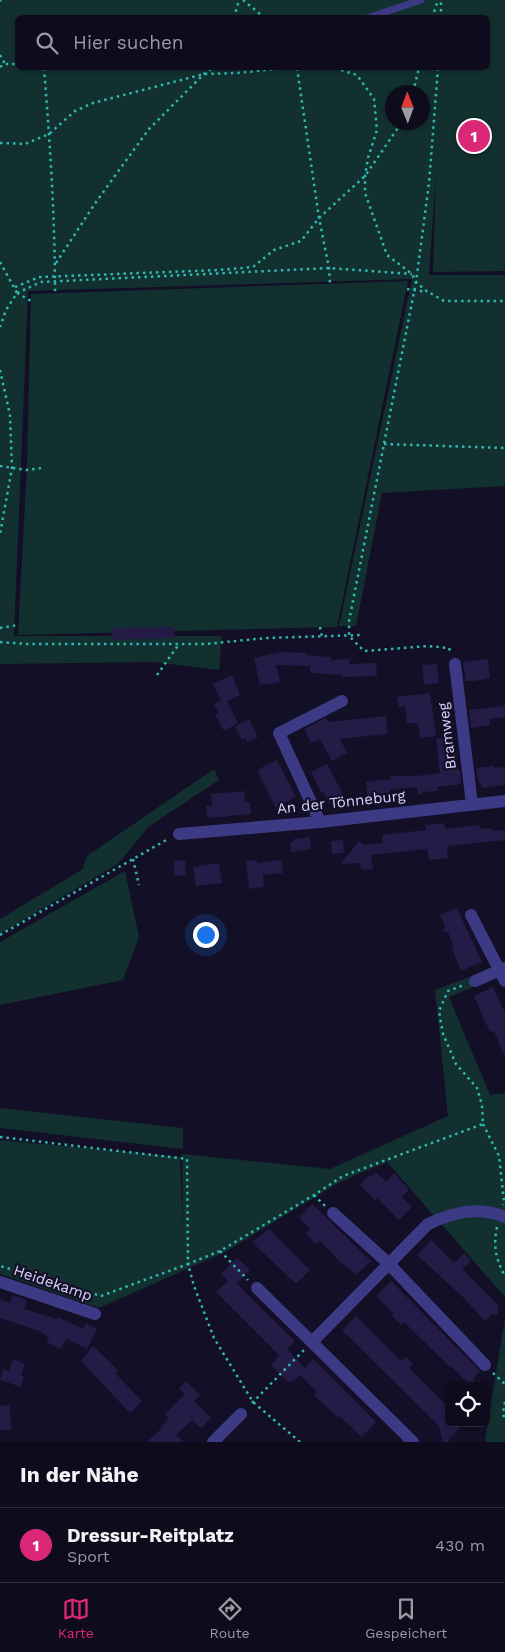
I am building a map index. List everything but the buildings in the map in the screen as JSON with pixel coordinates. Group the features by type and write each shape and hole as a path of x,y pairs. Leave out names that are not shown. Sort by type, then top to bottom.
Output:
{"street":[{"name":"Bramweg","path":"455,664 472,804"},
{"path":"320,822 279,733 342,701"},
{"name":"An der Tönneburg","path":"179,834 320,822 505,801"},
{"path":"471,915 503,973 474,981"},
{"path":"312,1342 428,1224 441,1218 472,1211 489,1211 503,1216"},
{"path":"333,1213 388,1263 485,1365"},
{"name":"Heidekamp","path":"0,1282 95,1314"},
{"path":"257,1288 414,1442"},
{"path":"213,1442 240,1414"}],"lane":[{"path":"376,15 421,0"}],"path":[{"path":"235,15 239,0"},
{"path":"243,0 261,15"},
{"path":"433,15 439,0"},
{"path":"439,0 440,15"},
{"path":"0,55 5,64"},
{"path":"0,67 5,64 15,64"},
{"path":"44,70 56,263 55,293"},
{"path":"56,263 96,202 149,129 210,70"},
{"path":"0,143 25,144 49,134 75,111 93,103 204,74 237,74 270,70"},
{"path":"296,70 318,218 329,268 330,284"},
{"path":"341,70 357,75 374,99 377,130 368,158 365,193 387,255 412,274 416,282 428,292 444,301 505,301"},
{"path":"415,85 418,70"},
{"path":"438,70 429,183 415,290 349,621 349,636 364,651 428,646 448,648 455,664"},
{"path":"15,287 39,277 253,267 274,250 301,241 318,218 365,176 397,130"},
{"path":"0,262 15,287 17,294 31,301"},
{"path":"0,327 6,310 17,294 41,282 329,268 412,274"},
{"path":"407,289 428,292"},
{"path":"0,370 10,415 12,468 0,534"},
{"path":"384,444 505,448"},
{"path":"0,466 26,470 42,468"},
{"path":"0,628 18,625"},
{"path":"320,627 322,636"},
{"path":"0,642 28,644 206,644 266,638 363,635"},
{"path":"157,675 179,644"},
{"path":"0,935 179,834"},
{"path":"133,859 139,885"},
{"path":"483,1124 499,1156 504,1201 503,1216 495,1236 495,1250 497,1262 505,1276"},
{"path":"0,1137 187,1159 188,1255 188,1264 102,1296 0,1266"},
{"path":"220,1251 257,1288"},
{"path":"240,1414 312,1342"},
{"path":"505,1402 503,1413 505,1421"}],"green space":[{"path":"0,0 505,0 505,271 433,272 436,175 429,275 505,275 505,486 382,493 356,626 339,626 412,279 28,291 14,636 222,636 219,670 153,662 0,664"},
{"path":"408,281 337,627 18,635 27,465 31,294"},
{"path":"214,769 219,780 148,827 118,864 0,934 0,919 83,869 87,856"},
{"path":"125,871 139,937 123,980 0,1005 0,942"},
{"path":"488,970 493,979 449,997 490,1095 505,1093 505,1297 387,1162 340,1182 225,1252 99,1308 0,1274 0,1140 180,1157 183,1233 182,1154 330,1169 448,1116 435,990"},
{"path":"0,1108 183,1128 183,1149 0,1128"},
{"path":"505,1318 505,1442 486,1442 485,1440 487,1427 490,1427 490,1410"}],"place":[{"name":"Dressur-Reitplatz","path":"474,136"}]}
